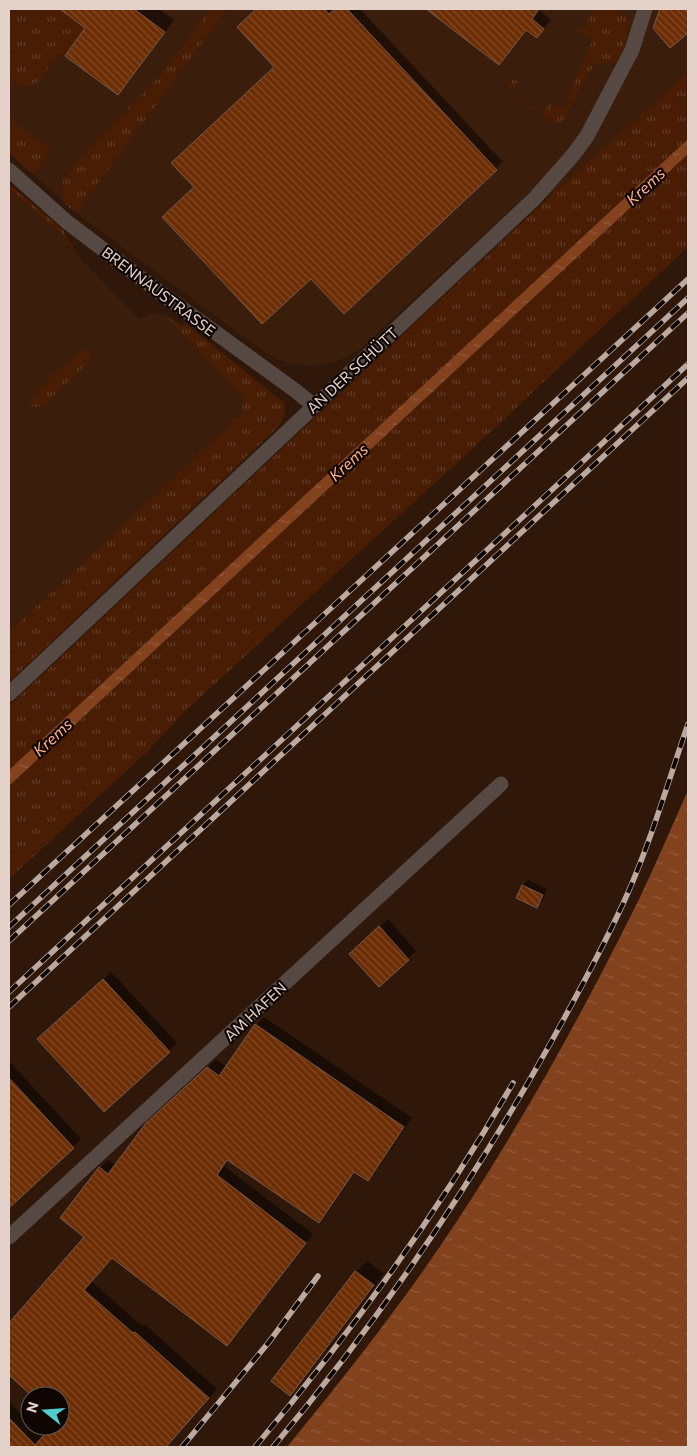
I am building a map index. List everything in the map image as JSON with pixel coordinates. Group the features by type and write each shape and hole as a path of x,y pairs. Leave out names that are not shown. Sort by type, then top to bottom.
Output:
{"street":[{"name":"AN DER SCHÜTT","path":"9,694 514,219 573,156 587,136 632,50 645,9"},
{"name":"BRENNAUSTRASSE","path":"9,170 67,222 314,406"},
{"name":"AM HAFEN","path":"9,1237 501,784"}],"shaded area":[{"path":"9,9 688,9 688,72 549,197 537,185 358,351 335,362 311,366 289,364 267,354 76,213 9,153"},
{"path":"9,189 60,233 70,248 139,319 152,313 165,315 243,397 242,413 9,632"}],"green space":[{"path":"9,9 60,9 85,28 65,56 60,52 39,81 29,87 18,84 9,78"},
{"path":"210,9 227,9 76,213 64,203 62,196 63,181 87,149 161,75"},
{"path":"592,9 613,10 626,17 629,25 625,42 615,61 602,63 593,68 582,84 567,116 561,122 552,123 510,91 508,89 509,84 512,80 518,81 511,90 542,113 550,103 563,109 593,40 574,26 585,28"},
{"path":"688,72 688,139 9,770 9,706 549,197"},
{"path":"9,117 51,151 33,175 9,153"},
{"path":"688,154 688,247 469,452 185,711 148,751 9,879 9,786"},
{"path":"9,184 63,230 79,258 60,233 9,189"},
{"path":"165,315 182,326 185,323 284,403 285,413 283,419 278,427 9,682 9,632 242,413 243,397"},
{"path":"82,350 87,350 91,353 87,364 47,402 35,407 30,406 30,401 37,390"}],"water":[{"name":"Krems","path":"688,139 688,154 9,786 9,770"},
{"path":"688,790 688,1445 684,1447 287,1447 396,1308 483,1181 555,1060 600,977 642,893"}],"building":[{"path":"60,9 134,9 165,32 118,95 65,56 85,28"},
{"path":"256,9 324,9 329,14 335,9 347,9 497,170 344,314 311,279 262,324 162,217 194,187 171,163 274,67 237,27"},
{"path":"426,9 539,9 532,19 544,29 537,38 526,30 499,65"},
{"path":"660,9 688,9 688,33 670,48 653,28"},
{"path":"522,885 543,895 537,908 516,898"},
{"path":"379,926 409,960 379,987 349,954"},
{"path":"103,979 170,1052 104,1112 37,1039"},
{"path":"255,1024 404,1127 368,1181 354,1172 319,1223 227,1160 217,1175 306,1243 227,1346 112,1258 84,1290 133,1333 135,1332 209,1398 166,1447 9,1447 9,1418 20,1429 20,1436 26,1436 35,1445 43,1436 70,1436 70,1386 21,1386 9,1375 9,1323 84,1237 60,1218 99,1167 108,1174 146,1123 207,1067 219,1076"},
{"path":"9,1078 74,1148 9,1208"},
{"path":"355,1271 374,1285 290,1396 271,1381"}],"railway":[{"path":"9,905 688,279"},
{"path":"9,927 688,298"},
{"path":"9,941 688,313"},
{"path":"9,992 688,364"},
{"path":"9,1007 688,378"},
{"path":"273,1447 312,1400 421,1252 488,1150 550,1044 614,924 632,884 688,724"},
{"path":"255,1447 291,1404 392,1271 455,1179 513,1083"},
{"path":"182,1447 269,1342 318,1276"}]}
